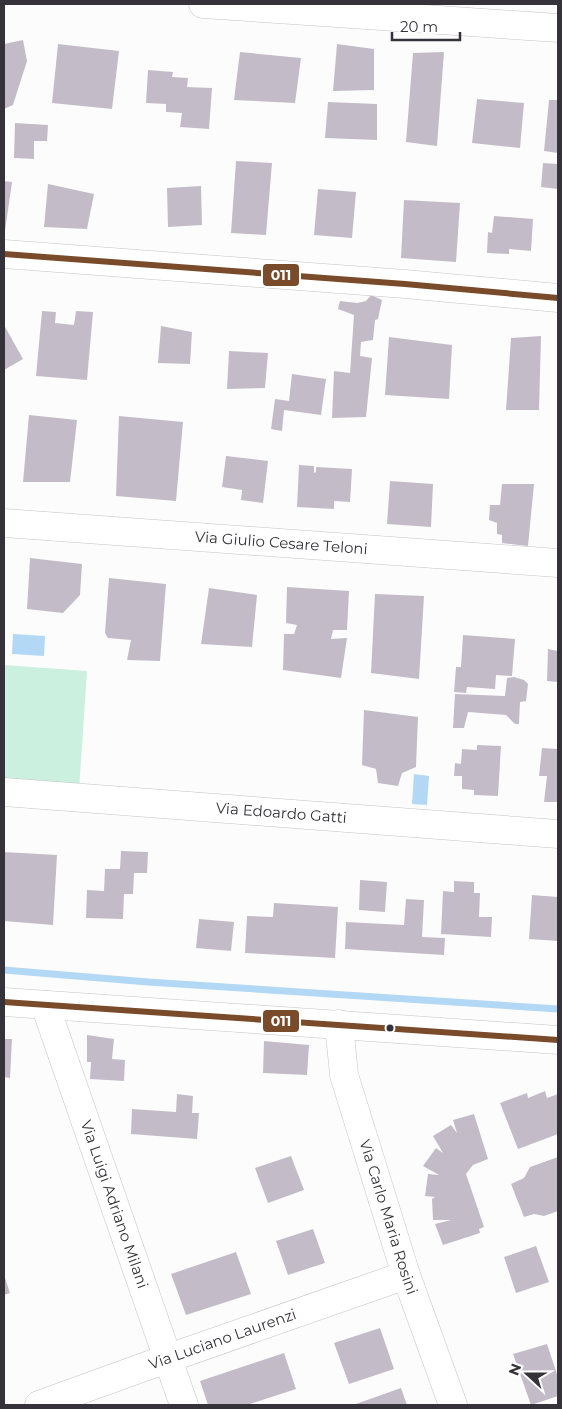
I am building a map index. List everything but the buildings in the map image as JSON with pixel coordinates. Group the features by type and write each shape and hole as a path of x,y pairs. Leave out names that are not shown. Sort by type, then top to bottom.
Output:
{"street":[{"path":"203,4 558,28"},
{"path":"4,254 405,284 558,298"},
{"name":"Via Giulio Cesare Teloni","path":"4,523 558,563"},
{"name":"Via Edoardo Gatti","path":"4,792 558,834"},
{"path":"4,1002 558,1040"},
{"name":"Via Luigi Adriano Milani","path":"45,1005 184,1405"},
{"name":"Via Carlo Maria Rosini","path":"339,1024 344,1075 406,1275 453,1405"},
{"name":"Via Luciano Laurenzi","path":"39,1405 406,1275"}],"green space":[{"path":"4,665 87,671 79,790 4,785"}],"water":[{"path":"13,634 45,636 44,656 12,654"},
{"path":"414,774 429,776 427,805 412,804"}],"waterway":[{"path":"4,970 148,982 558,1009"}],"transit line":[{"name":"011","path":"4,254 405,284 558,298"},
{"name":"011","path":"4,1002 558,1040"}]}
